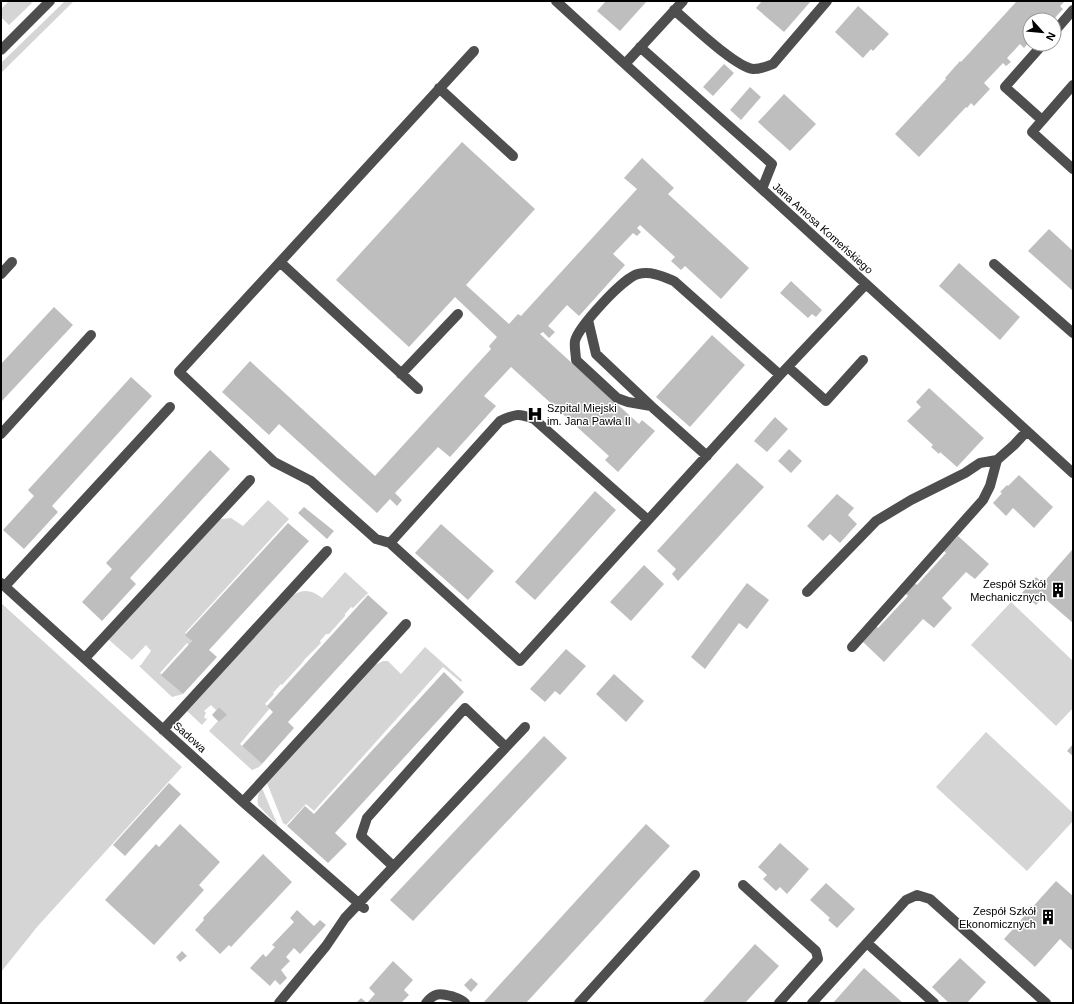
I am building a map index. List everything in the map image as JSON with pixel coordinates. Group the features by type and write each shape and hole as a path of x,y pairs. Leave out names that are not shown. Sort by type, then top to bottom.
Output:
{"street":[{"path":"1,50 50,1"},
{"name":"Jana Amosa Komeńskiego","path":"556,1 1073,473"},
{"path":"625,64 682,1"},
{"path":"674,10 732,60 748,68 763,68 773,64 827,1"},
{"path":"1062,23 1073,10"},
{"path":"640,47 772,164 762,189"},
{"path":"474,51 281,263 179,372 274,462 311,481 376,539 390,543 520,661 780,375 866,284"},
{"path":"1036,52 1005,87 1042,120"},
{"path":"1073,85 1032,132 1073,169"},
{"path":"439,88 512,156"},
{"path":"1,274 12,262"},
{"path":"281,263 418,389"},
{"path":"994,264 1073,333"},
{"path":"651,406 628,402 617,398 576,360 575,341 588,320 618,288 637,274 658,274 674,281 780,375"},
{"path":"401,374 458,314"},
{"path":"588,320 596,354 707,456"},
{"path":"1,434 91,335"},
{"path":"788,367 826,401 863,360"},
{"path":"3,585 170,407"},
{"path":"390,543 500,420 514,414 534,419 648,520"},
{"path":"807,592 876,521 911,500 965,473 980,463 997,460 1027,431"},
{"path":"852,647 983,500 990,486 997,460"},
{"path":"85,658 250,480"},
{"path":"163,730 328,551"},
{"name":"Sadowa","path":"3,585 243,802 362,906"},
{"path":"243,802 406,624"},
{"path":"393,866 361,836 367,818 465,708 506,747"},
{"path":"280,1003 326,946 345,918 362,906 393,866 525,727"},
{"path":"579,1003 695,875"},
{"path":"743,885 816,951 818,959 779,1003"},
{"path":"812,1003 906,900 917,895 930,899 1046,1003"},
{"path":"867,943 934,1003"},
{"path":"426,1003 431,997 441,993 463,1001"}],"shaded area":[{"path":"9,1 30,1 32,3 9,25 1,17 1,9"},
{"path":"65,1 74,1 1,73 1,63"},
{"path":"268,500 289,519 185,633 192,641 189,645 187,643 160,673 183,694 172,697 139,666 151,651 146,645 132,660 108,639 216,522 221,519 231,518 243,526"},
{"path":"345,572 368,593 353,608 351,607 345,616 329,634 326,634 320,641 321,643 282,685 281,684 265,704 270,708 240,744 262,764 252,770 209,731 226,715 219,707 216,710 211,705 204,711 206,713 204,717 206,719 208,718 202,725 187,711 292,596 296,593 307,591 315,593 322,598"},
{"path":"1011,602 1073,661 1073,708 1056,726 971,645"},
{"path":"1,603 182,767 37,927 1,972"},
{"path":"425,647 462,680 461,682 443,667 314,811 306,804 286,825 283,823 267,783 371,667 383,661 388,661 401,674"},
{"path":"986,732 1073,813 1073,821 1027,871 936,787"},
{"path":"262,788 278,826 258,805 258,796"}],"building":[{"path":"606,1 647,1 620,31 597,11"},
{"path":"762,1 811,1 784,32 756,8"},
{"path":"1017,1 1065,1 1060,6 1063,9 1060,12 1022,12 1022,46 1020,44 1007,58 1011,62 1006,66 1003,63 984,83 990,89 974,106 971,103 967,108 966,107 919,157 895,134 946,79 945,78 960,61 961,62"},
{"path":"858,6 889,34 873,51 871,49 863,58 835,32"},
{"path":"724,64 734,73 713,96 703,87"},
{"path":"750,87 761,97 741,120 730,110"},
{"path":"784,94 816,124 790,151 758,122"},
{"path":"462,142 535,209 466,285 509,324 518,314 521,316 637,189 624,178 642,158 674,188 668,194 749,268 721,299 685,266 681,270 671,261 675,257 640,225 637,228 641,232 637,236 633,233 613,254 625,265 579,316 567,305 548,326 555,332 549,338 543,332 540,334 639,424 642,420 655,431 618,472 605,460 609,456 511,367 484,396 496,406 450,457 438,447 395,493 402,500 397,506 390,499 377,513 279,424 269,435 222,392 250,361 375,476 491,349 489,346 497,337 455,297 409,347 336,280"},
{"path":"1049,229 1073,251 1073,291 1028,251"},
{"path":"959,263 1020,317 1000,340 939,286"},
{"path":"791,281 822,310 816,317 812,314 808,318 780,293"},
{"path":"54,307 73,325 1,402 1,364"},
{"path":"712,335 745,365 690,427 656,397"},
{"path":"131,377 152,396 52,506 58,512 24,549 3,530 34,496 28,490"},
{"path":"929,388 984,438 957,467 940,452 939,454 931,447 933,445 907,421 921,407 916,402"},
{"path":"775,417 788,429 767,452 754,441"},
{"path":"789,449 802,461 791,473 778,461"},
{"path":"210,450 230,469 130,578 136,584 102,621 82,602 112,569 106,563"},
{"path":"737,463 764,487 678,581 672,574 676,569 657,551"},
{"path":"1019,475 1053,507 1034,528 1013,508 1006,516 993,503 1002,493 1000,492"},
{"path":"595,491 616,510 535,600 515,582"},
{"path":"837,494 854,508 848,515 857,524 840,543 830,534 823,541 807,526"},
{"path":"304,507 334,531 327,539 298,513"},
{"path":"288,523 309,541 209,650 217,657 183,694 161,675 192,641 185,635"},
{"path":"441,524 494,571 468,600 415,553"},
{"path":"958,536 989,564 975,579 966,572 942,598 952,608 934,628 923,619 884,662 862,641 876,626 878,628 908,596 904,592 913,582 917,585 946,553 944,551"},
{"name":"Zespół Szkół Mechanicznych","path":"1072,550 1073,623 1043,597 1036,605 1022,593 1036,577 1043,583"},
{"path":"644,565 664,584 631,621 610,602"},
{"path":"747,583 769,600 747,629 739,623 705,669 691,657"},
{"path":"368,595 388,613 288,722 294,728 262,764 242,746 273,712 267,706"},
{"path":"566,649 586,666 560,695 555,691 545,702 530,689"},
{"path":"444,672 464,692 335,833 347,844 328,863 287,826 305,806 314,814"},
{"path":"614,674 644,701 626,722 596,694"},
{"path":"219,707 227,715 219,722 212,715"},
{"path":"544,736 567,758 413,921 390,900"},
{"path":"1073,744 1073,756 1067,751"},
{"path":"169,783 181,794 125,856 113,845"},
{"path":"180,824 220,862 199,885 204,890 154,945 105,900 156,844 159,847"},
{"path":"646,824 670,846 526,1003 483,1003"},
{"path":"780,843 809,869 787,894 780,887 776,891 763,879 767,875 758,867"},
{"path":"263,854 292,882 231,947 229,945 220,954 195,930 204,920 203,918"},
{"name":"Zespół Szkół Ekonomicznych","path":"1056,881 1073,896 1073,951 1060,939 1035,967 1004,939"},
{"path":"826,883 855,909 837,928 828,920 830,918 810,900"},
{"path":"297,910 314,926 320,920 326,925 300,954 294,948 286,957 290,961 281,970 287,978 280,985 275,980 270,986 250,968 263,954 266,957 275,947 272,945 294,922 290,918"},
{"path":"755,944 779,966 745,1003 702,1003"},
{"path":"182,951 187,956 180,962 176,957"},
{"path":"960,958 986,982 967,1003 949,1003 932,987"},
{"path":"393,961 413,980 404,990 409,995 401,1003 367,1003 375,994 369,988"},
{"path":"864,968 903,1003 833,1003"},
{"path":"471,978 478,984 471,992 464,985"},
{"path":"361,998 367,1003 356,1003"}],"place":[{"name":"Szpital Miejski im. Jana Pawła II","path":"535,414"},
{"name":"Zespół Szkół Mechanicznych","path":"1058,590"},
{"name":"Zespół Szkół Ekonomicznych","path":"1048,917"}]}
